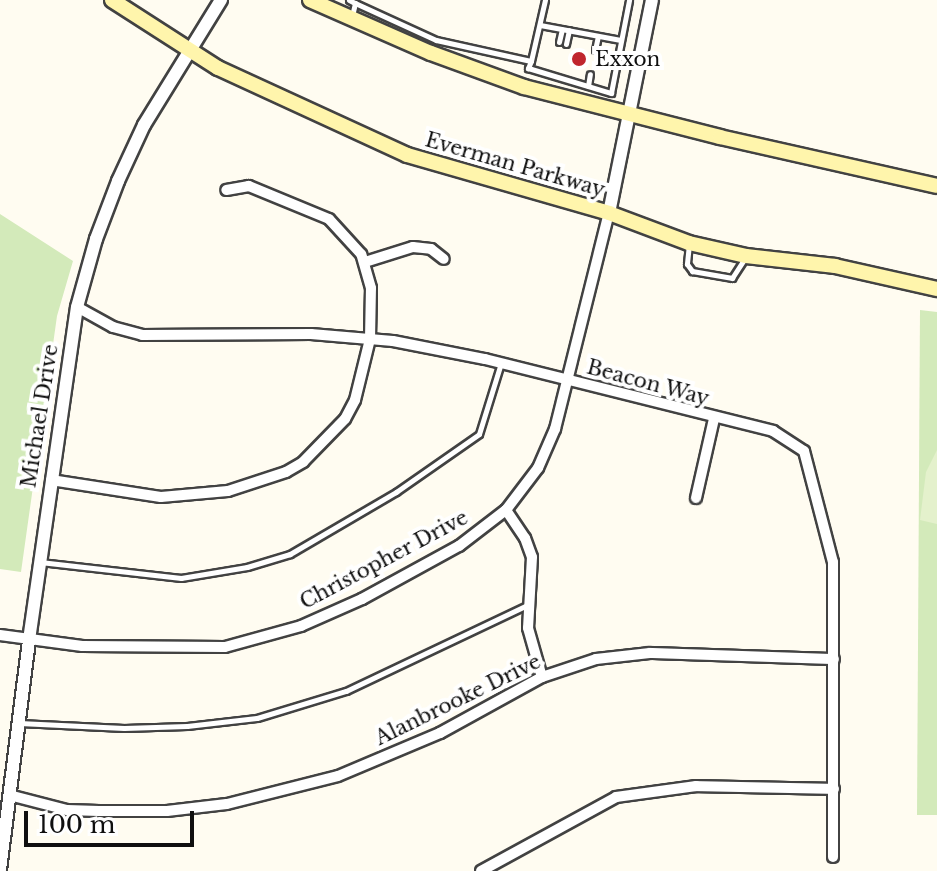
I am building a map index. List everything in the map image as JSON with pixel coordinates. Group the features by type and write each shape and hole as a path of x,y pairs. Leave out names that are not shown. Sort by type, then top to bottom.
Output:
{"main road":[{"name":"Everman Parkway","path":"112,0 218,68 407,155 610,207 689,243 746,256 835,266 937,289"},
{"path":"310,0 352,7 431,53 525,87 937,186"}],"street":[{"name":"Michael Drive","path":"0,870 39,562 77,307 96,239 144,125 221,0"},
{"name":"Christopher Drive","path":"0,635 82,646 201,649 251,641 301,626 362,599 459,546 506,510 538,468 555,429 610,207 652,0"},
{"path":"51,480 161,497 198,496 237,489 286,472 324,444 345,419 355,400 370,339 373,303 365,262 350,238 329,219 249,186 226,190"},
{"path":"365,262 413,247 431,249 444,259"},
{"name":"Beacon Way","path":"77,307 113,327 142,335 311,334 370,339 501,363 714,419 773,431 804,451 833,562 833,857"},
{"path":"696,498 714,419"},
{"path":"506,510 525,538 532,557 532,603 528,628 542,677"},
{"name":"Alanbrooke Drive","path":"9,795 67,810 137,812 196,808 271,795 338,776 411,746 542,677 578,663 632,654 834,659"},
{"path":"481,871 616,797 696,786 834,789"}],"lane":[{"path":"525,87 545,0"},
{"path":"528,68 611,93 629,0"},
{"path":"352,7 436,40 531,61"},
{"path":"540,25 621,40"},
{"path":"563,43 565,30"},
{"path":"595,50 598,36"},
{"path":"557,77 558,68"},
{"path":"588,86 590,74"},
{"path":"689,243 687,264 692,271 732,278 737,275 746,256"},
{"path":"39,562 181,578 247,567 290,554 396,492 479,434 501,363"},
{"path":"18,722 124,728 187,726 257,718 346,691 532,603"}],"green space":[{"path":"0,214 73,261 57,316 21,572 0,569"},
{"path":"920,310 937,312 937,815 917,815"},
{"path":"937,450 937,524 920,520 926,472"}],"place":[{"name":"Exxon","path":"579,59"}]}
